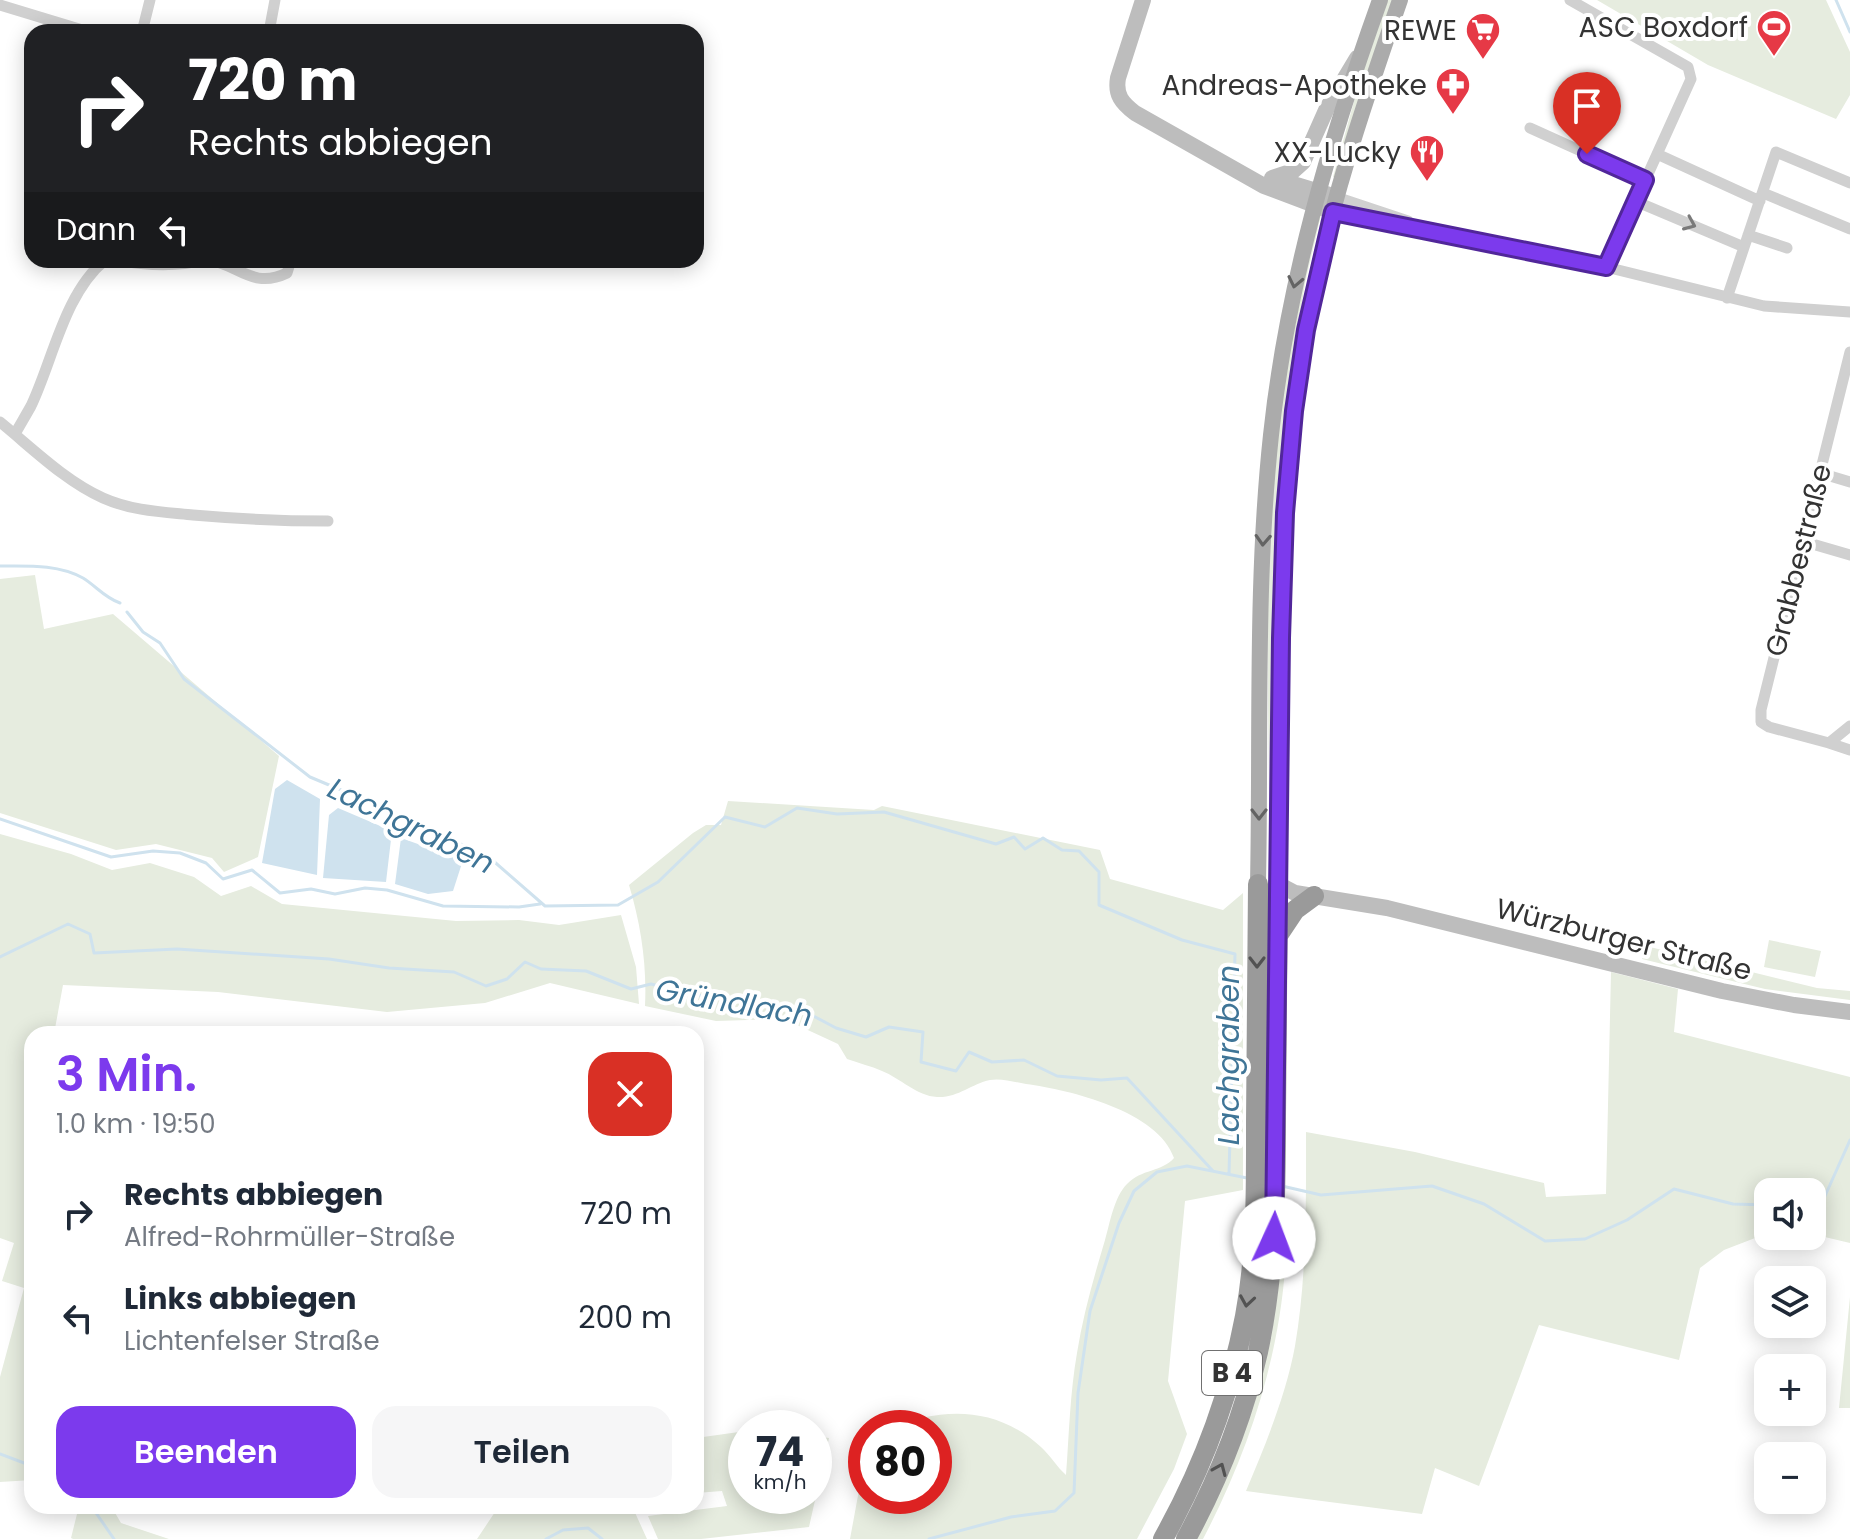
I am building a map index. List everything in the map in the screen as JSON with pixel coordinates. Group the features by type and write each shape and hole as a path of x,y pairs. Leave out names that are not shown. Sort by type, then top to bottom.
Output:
{"highway":[{"name":"B 4","path":"1266,1172 1277,937 1268,884"},
{"name":"B 4","path":"1186,1539 1221,1466 1250,1381 1271,1274 1266,1196 1268,884"},
{"path":"1277,937 1295,910 1314,896"},
{"name":"B 4","path":"1163,1539 1209,1444 1229,1385 1266,1196"}],"main road":[{"path":"1143,0 1118,78 1117,91 1122,102 1135,113 1264,186 1334,204"},
{"name":"B 4","path":"1268,884 1260,641 1267,478 1285,337 1316,199 1380,0"},
{"name":"B 4","path":"1268,884 1287,480 1306,330 1334,204 1400,0"},
{"name":"B 4","path":"1272,178 1293,171 1303,162 1327,108 1361,53"},
{"path":"1247,176 1272,178 1316,199"},
{"name":"Würzburger Straße","path":"1268,884 1303,883 1387,908 1722,991 1850,1012"},
{"name":"Würzburger Straße","path":"1268,884 1295,893 1387,908"}],"street":[{"path":"144,24 150,0"},
{"path":"270,24 275,0"},
{"path":"1570,0 1688,67 1691,79 1606,267"},
{"path":"0,5 63,24"},
{"path":"1530,128 1645,180"},
{"path":"1727,298 1776,152 1850,183"},
{"path":"1657,154 1761,197 1850,229"},
{"path":"1635,201 1746,241 1787,248"},
{"path":"1334,204 1727,298 1799,310 1850,312"},
{"path":"15,434 31,406 62,327 85,283 98,268"},
{"path":"230,268 243,275 274,279 287,273 289,268"},
{"name":"Grabbestraße","path":"1829,743 1769,727 1761,722 1761,710 1850,352"},
{"path":"1836,408 1850,410"},
{"path":"0,422 60,471 100,497 128,507 264,521 328,521"},
{"path":"1820,473 1850,482"},
{"path":"1802,541 1850,555"},
{"path":"1829,743 1850,726"},
{"path":"1829,743 1850,750"}],"shaded area":[{"path":"1386,0 1395,0 1337,178 1333,177 1368,51"},
{"name":"ASC Boxdorf","path":"1597,0 1826,0 1850,52 1850,95 1836,119 1708,65"},
{"path":"1318,214 1321,215 1305,283 1295,349 1273,861 1269,861 1268,614 1274,466 1298,308"},
{"path":"35,575 44,629 113,614 279,756 258,857 224,872 212,858 156,844 116,850 0,813 0,579"},
{"path":"728,801 874,810 882,806 1100,850 1110,879 1223,910 1243,893 1243,1190 1185,1201 1168,1381 1187,1434 1174,1469 1137,1539 850,1539 855,1514 952,1514 952,1414 987,1417 1006,1424 1041,1447 1066,1475 1079,1339 1113,1210 1123,1189 1133,1179 1164,1166 1174,1158 1165,1142 1150,1127 1110,1106 1065,1091 990,1080 951,1095 930,1096 882,1071 847,1059 838,1044 784,1019 716,1021 645,1006 642,945 629,885 693,833 706,825 721,825"},
{"path":"0,834 71,854 112,870 150,863 194,877 221,896 251,886 282,904 456,921 519,920 559,925 621,915 636,967 639,1004 550,983 485,1003 387,1012 218,992 63,985 55,1026 24,1026 24,1288 2,1281 14,1243 0,1238"},
{"path":"1769,940 1821,951 1815,977 1764,967"},
{"path":"1646,946 1817,988 1850,991 1850,1000 1765,989 1642,959"},
{"path":"1611,972 1678,989 1674,1032 1850,1077 1850,1243 1826,1237 1826,1178 1754,1178 1754,1238 1724,1250 1700,1268 1679,1360 1539,1325 1479,1486 1435,1468 1422,1514 1246,1491 1281,1402 1295,1346 1304,1266 1306,1132 1415,1152 1544,1183 1546,1197 1606,1194"},
{"path":"1281,1198 1286,1199 1283,1288 1267,1374 1255,1417 1223,1499 1203,1539 1193,1539 1233,1455"},
{"path":"24,1288 24,1480 0,1482 0,1377"},
{"path":"1850,1297 1850,1408 1839,1408"},
{"path":"728,1434 728,1514 812,1514 809,1527 701,1539 658,1539 648,1516 704,1514 704,1509 727,1506 722,1491 704,1492 704,1437"},
{"path":"77,1514 116,1514 121,1523 169,1539 73,1539"},
{"path":"494,1514 636,1514 647,1539 477,1539"}],"water":[{"path":"287,780 320,799 317,875 262,863 275,789"},
{"path":"338,808 392,831 386,882 323,878 329,815"},
{"path":"401,838 463,860 453,891 428,894 395,884"}],"waterway":[{"path":"1836,0 1850,32"},
{"name":"Lachgraben","path":"0,566 42,567 73,573 120,603"},
{"name":"Lachgraben","path":"127,612 143,632 160,643 184,679 310,777 405,817 490,858 545,906 618,905 658,882 725,817 765,827 797,808 837,814 884,812 996,844 1014,837 1025,849 1043,838 1062,850 1079,851 1099,872 1099,905 1182,940 1235,954 1229,1174"},
{"path":"0,819 111,857 153,851 180,853 206,863 223,879 252,870 280,893 311,889 335,894 365,888 387,890 443,906 519,907 540,904"},
{"name":"Gründlach","path":"0,957 68,924 90,934 94,953 177,949 329,959 389,968 454,972 486,986 507,979 525,962 541,969 586,971 631,989 651,984 696,995 804,1011 836,1028 866,1037 889,1027 923,1032 921,1062 956,1071 969,1052 992,1062 1024,1060 1057,1076 1101,1080 1127,1078 1213,1171"},
{"name":"Gründlach","path":"1826,1194 1850,1140"},
{"path":"929,1539 1011,1517 1055,1511 1074,1493 1078,1393 1090,1311 1119,1223 1134,1191 1157,1172 1187,1166 1247,1178"},
{"name":"Gründlach","path":"1282,1186 1321,1195 1432,1186 1484,1204 1545,1241 1585,1239 1627,1220 1674,1189 1733,1204 1754,1205"},
{"path":"0,1454 24,1463"},
{"path":"97,1514 114,1539"},
{"path":"546,1539 563,1530 588,1528 602,1539"}],"place":[{"name":"ASC Boxdorf","path":"1774,58"},
{"name":"REWE","path":"1483,61"},
{"name":"Andreas-Apotheke","path":"1453,116"},
{"name":"XX-Lucky","path":"1427,183"}],"route":[{"path":"1274,1238 1285,513 1294,411 1306,330 1333,212 1606,267 1645,180 1587,154"}]}
